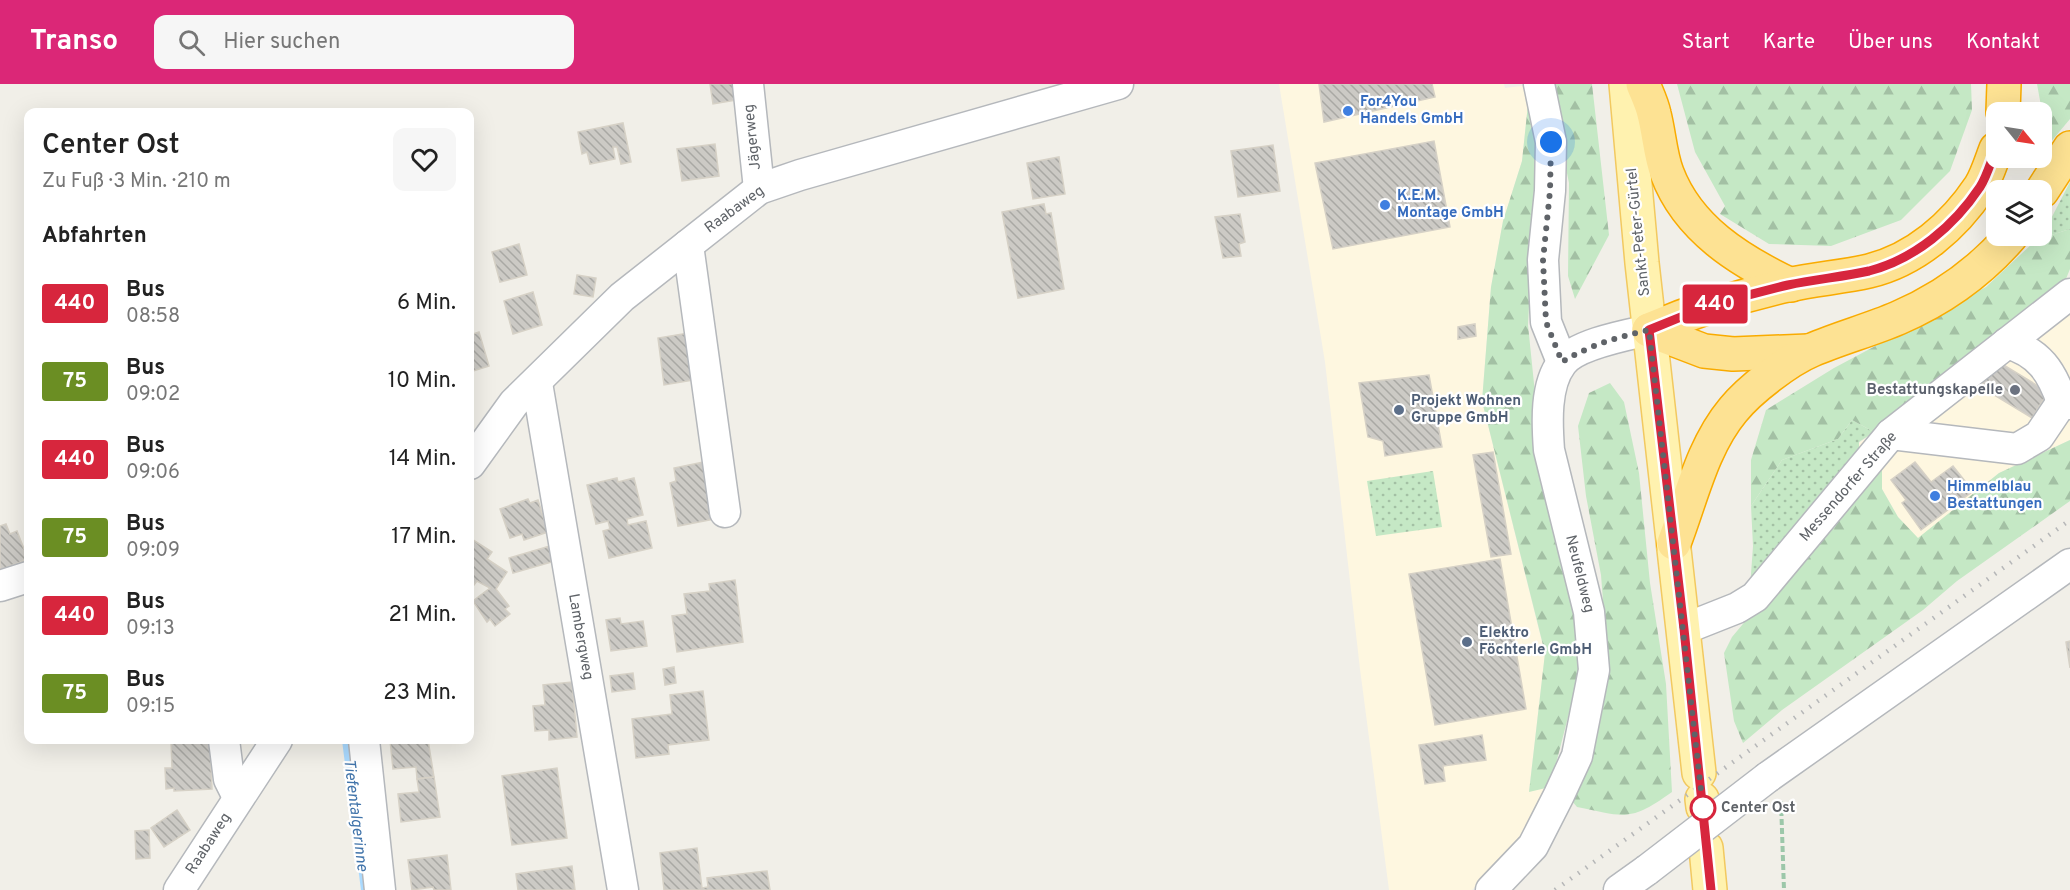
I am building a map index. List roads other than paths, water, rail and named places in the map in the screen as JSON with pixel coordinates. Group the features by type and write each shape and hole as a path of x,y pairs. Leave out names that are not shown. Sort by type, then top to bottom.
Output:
{"highway":[{"path":"1643,84 1654,113 1666,173 1681,200 1709,235 1727,250 1757,269 1791,285"},
{"path":"2003,102 2004,84"},
{"path":"2049,180 2070,148"},
{"path":"1649,330 1698,309 1791,285 1870,270 1903,259 1936,237 1961,211 1981,185 1988,168"},
{"path":"1674,543 1707,452 1733,410 1755,389 1809,351 1898,318 1950,292 1991,259 2002,246"},
{"path":"1649,330 1704,351 1752,354 1809,351"}],"main road":[{"name":"Sankt-Peter-Gürtel","path":"1626,84 1649,330 1701,793"},
{"path":"1707,848 1710,890"}],"street":[{"name":"Jägerweg","path":"748,84 759,189"},
{"name":"Raabaweg","path":"474,458 514,403 537,383 622,297 759,189 800,174 1118,84"},
{"path":"1539,84 1551,142 1550,191 1543,260 1546,322 1562,362 1582,350 1614,338 1649,330"},
{"path":"688,245 725,512"},
{"name":"Messendorfer Straße","path":"1684,629 1737,608 1755,597 1891,434 2070,294"},
{"path":"1891,434 2017,449 2039,436 2066,403 2054,378 2039,358 2007,343"},
{"name":"Neufeldweg","path":"1491,890 1533,846 1559,795 1577,756 1594,670 1590,612 1549,450 1550,398 1553,382 1562,362"},
{"name":"Lambergweg","path":"537,383 623,890"},
{"path":"1619,890 1771,775 2070,564"},
{"path":"0,586 24,578"},
{"name":"Raabaweg","path":"225,744 229,779 238,797"},
{"name":"Raabaweg","path":"179,890 274,744"},
{"path":"364,744 381,890"}],"waterway":[{"name":"Tiefentalgerinne","path":"347,744 365,890"}],"railway":[{"path":"1555,890 2070,520"}],"place":[{"name":"For4You Handels GmbH","path":"1348,111"},
{"name":"K.E.M. Montage GmbH","path":"1385,205"},
{"name":"Bestattungskapelle","path":"2015,390"},
{"name":"Projekt Wohnen Gruppe GmbH","path":"1399,410"},
{"name":"Himmelblau Bestattungen","path":"1935,496"},
{"name":"Elektro Föchterle GmbH","path":"1467,642"},
{"name":"Center Ost","path":"1703,808"}]}
